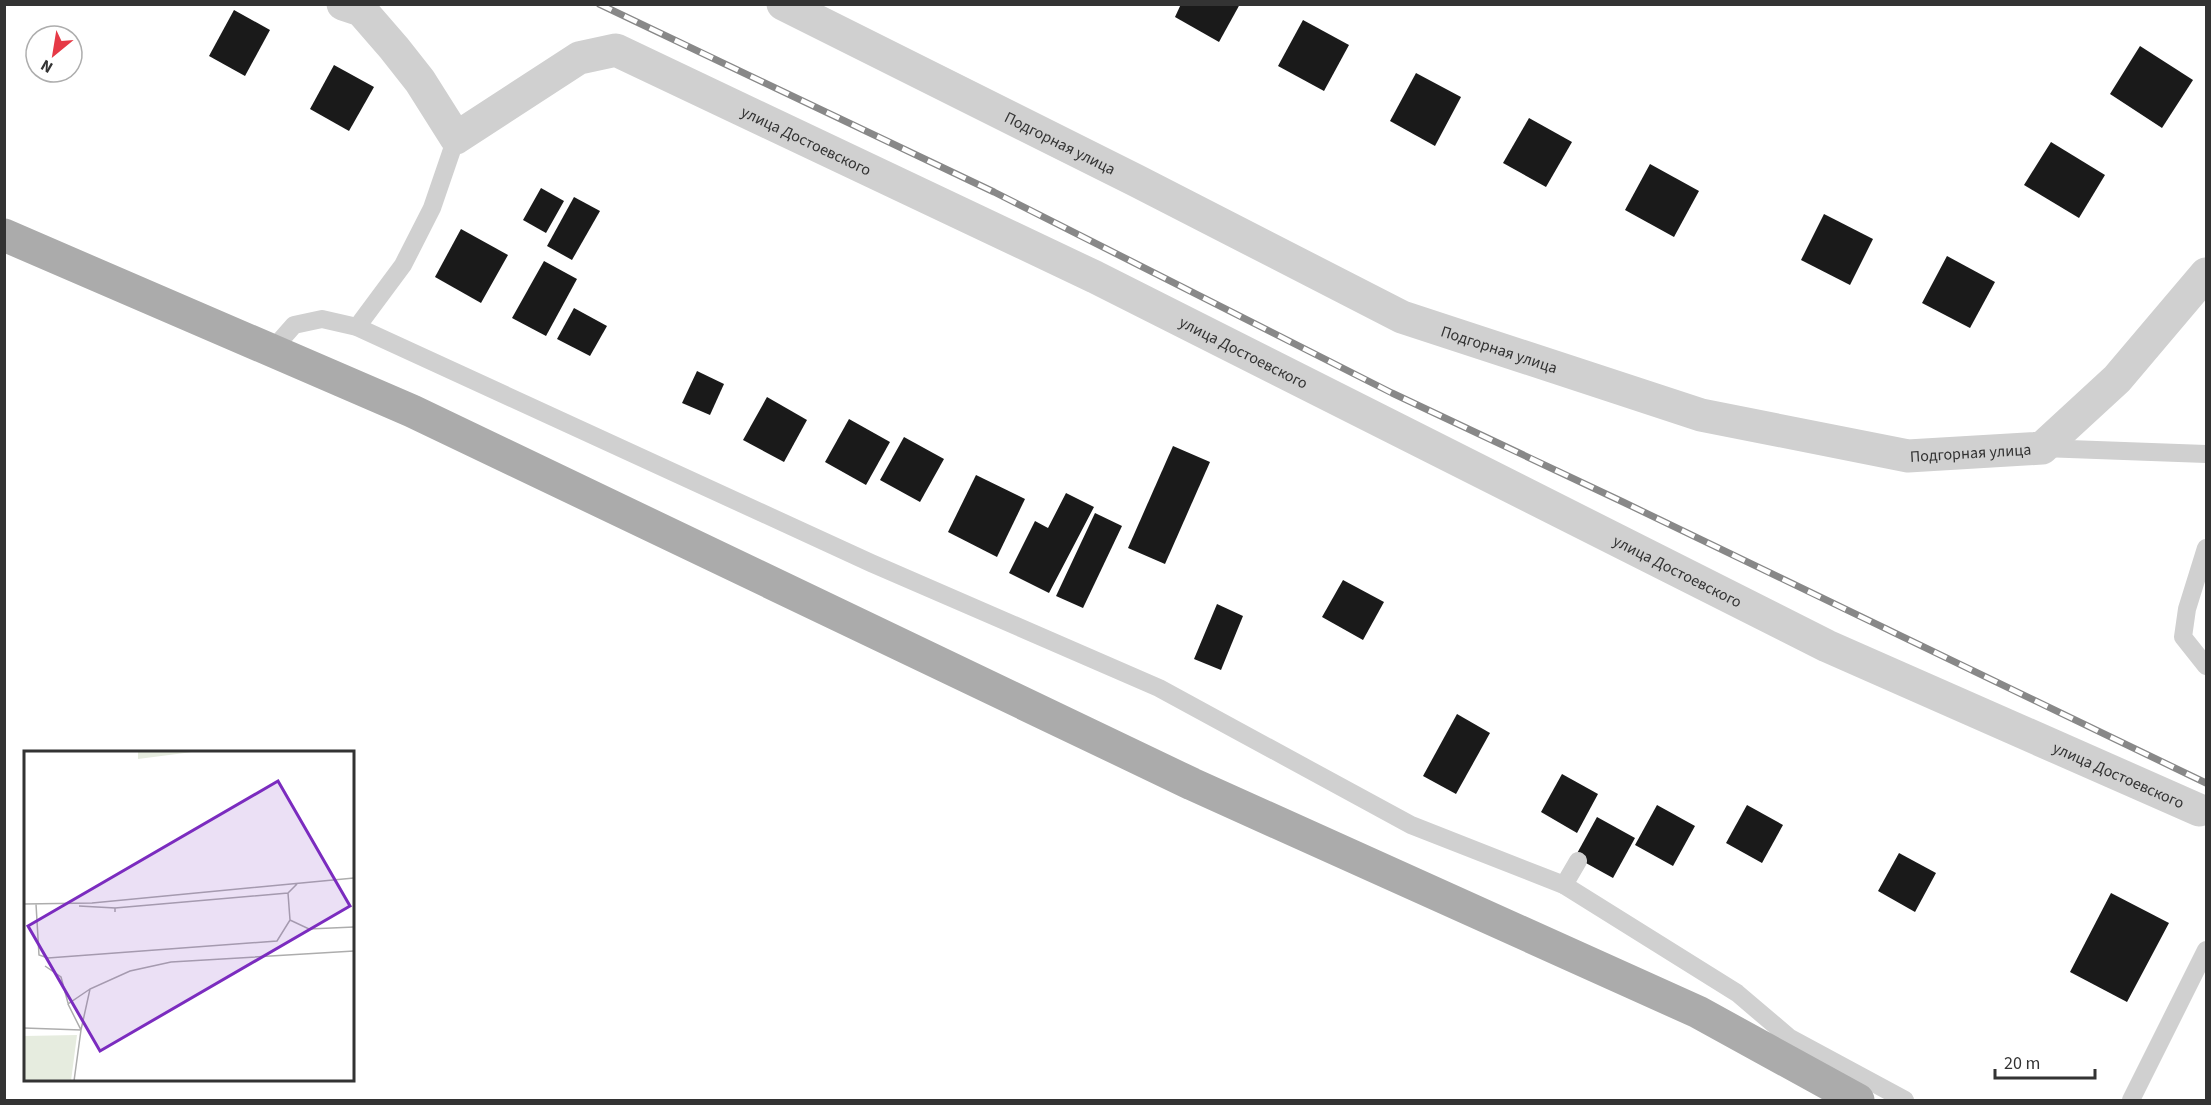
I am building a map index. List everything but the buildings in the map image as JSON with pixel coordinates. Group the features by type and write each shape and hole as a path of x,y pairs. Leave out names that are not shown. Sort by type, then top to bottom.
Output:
{"main road":[{"path":"4,236 412,411 1192,784 1698,1012 1858,1101"}],"street":[{"path":"343,4 361,10 394,48 420,81 456,138"},
{"name":"Подгорная улица","path":"783,4 1402,317 1701,415 1908,456 2042,448 2117,379 2206,274"},
{"name":"улица Достоевского","path":"456,138 579,58 616,50 1095,277 1827,646 2203,813"}],"lane":[{"path":"357,327 403,265 432,208 456,138"},
{"path":"272,350 294,325 322,320 357,327 872,563 1159,688 1411,825 1564,885 1737,993 1790,1038 1905,1101"},
{"path":"2042,448 2206,454"},
{"path":"2206,548 2187,609 2183,637 2206,666"},
{"path":"1564,885 1578,861"},
{"path":"2131,1101 2206,950"}],"railway":[{"path":"599,4 994,192 1392,393 2206,783"}]}
